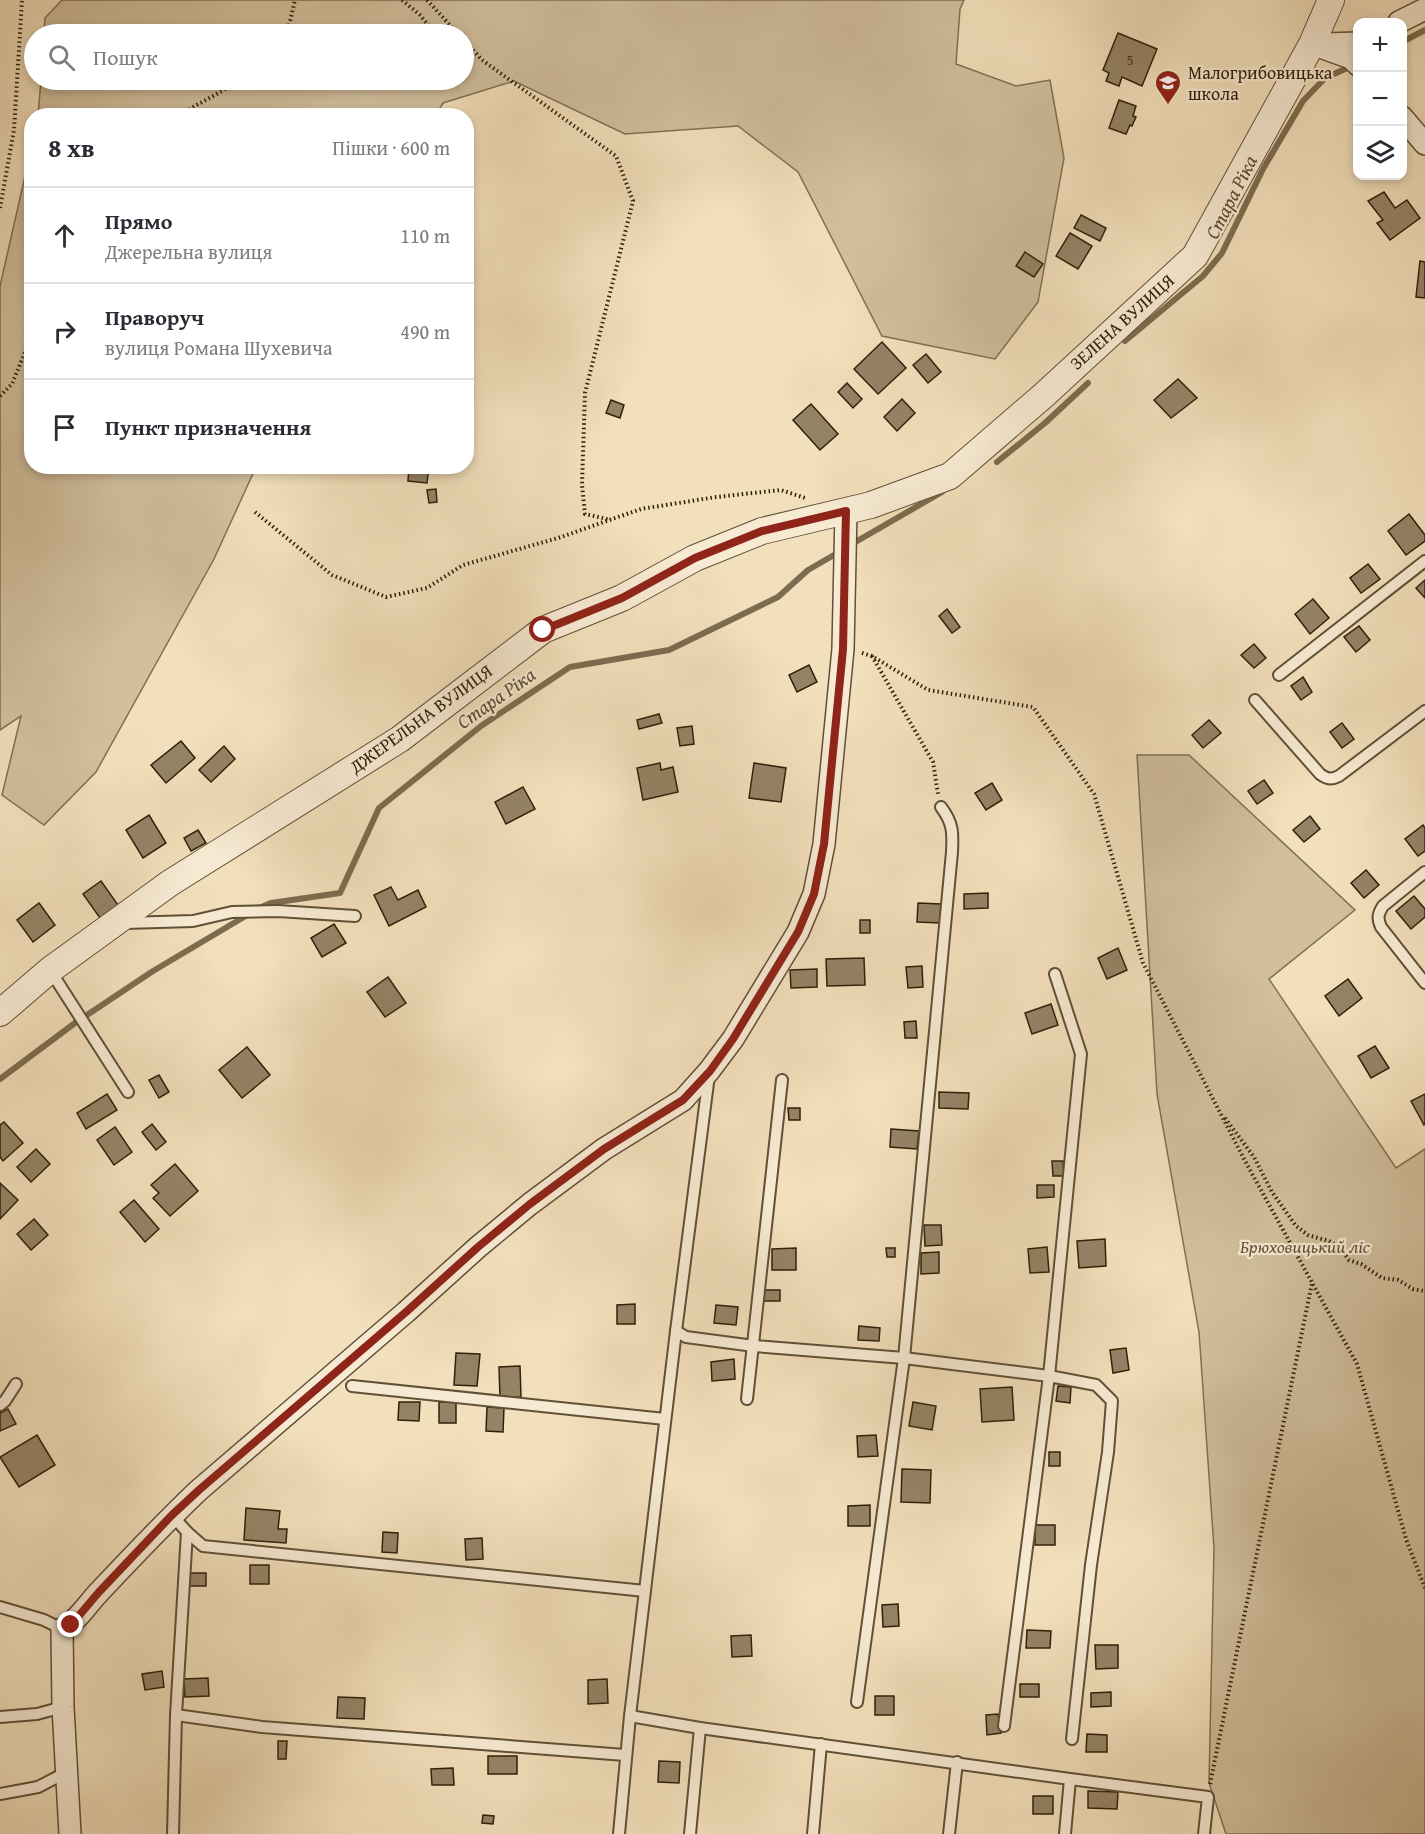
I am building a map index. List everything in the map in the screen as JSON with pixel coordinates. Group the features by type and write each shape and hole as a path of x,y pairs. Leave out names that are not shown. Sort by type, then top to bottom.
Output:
{"street":[{"name":"ЗЕЛЕНА ВУЛИЦЯ","path":"845,520 871,505 950,476 1044,395 1195,256 1312,44 1331,0"},
{"path":"1407,18 1425,9"},
{"path":"1312,44 1353,55"},
{"path":"1407,123 1425,144"},
{"path":"70,1834 63,1707 62,1629 71,1625 172,1515 478,1247 530,1204 604,1149 683,1100 710,1071 733,1039 798,932 814,894 824,844 843,649 845,520"},
{"name":"ДЖЕРЕЛЬНА ВУЛИЦЯ","path":"0,1013 50,970 170,883 400,739 543,630 622,598 695,558 762,531 845,520"}],"lane":[{"path":"1279,675 1425,561"},
{"path":"1255,700 1320,774 1325,778 1333,779 1425,711"},
{"path":"857,1702 904,1358 952,852 953,831 949,818 941,807"},
{"path":"1425,872 1383,906 1378,920 1425,983"},
{"path":"116,923 193,921 232,912 267,911 355,916"},
{"path":"50,970 128,1092"},
{"path":"1004,1726 1049,1376 1081,1054 1055,974"},
{"path":"619,1834 630,1716 665,1419 710,1071"},
{"path":"747,1399 782,1080"},
{"path":"676,1331 686,1336 754,1346 904,1358 1049,1376 1096,1385 1112,1401 1108,1452 1091,1565 1072,1739"},
{"path":"0,1405 16,1384"},
{"path":"352,1386 665,1419"},
{"path":"172,1515 203,1546 645,1591"},
{"path":"173,1834 176,1715 187,1532"},
{"path":"0,1607 44,1620 62,1629"},
{"path":"0,1717 37,1714 63,1707"},
{"path":"176,1715 262,1727 626,1755"},
{"path":"630,1716 700,1728 1208,1797 1204,1834"},
{"path":"690,1834 700,1728"},
{"path":"813,1834 821,1744"},
{"path":"949,1834 957,1762"},
{"path":"0,1794 38,1787 67,1772"},
{"path":"1065,1834 1070,1779"}],"path":[{"path":"0,208 14,130 22,0"},
{"path":"289,24 295,0"},
{"path":"402,0 428,24"},
{"path":"427,0 449,24"},
{"path":"474,51 482,60 616,156 633,201 585,393 582,485 585,514 611,520"},
{"path":"191,108 224,90"},
{"path":"0,396 12,384 24,355"},
{"path":"255,512 332,575 386,597 427,588 463,565 558,538 641,509 716,497 781,490 813,501"},
{"path":"843,649 872,656 928,690 1034,707 1094,794 1143,963 1218,1109 1357,1364 1406,1539 1425,1588"},
{"path":"872,656 933,762 941,807"},
{"path":"1218,1109 1254,1157 1272,1191 1296,1226 1308,1235 1340,1247 1349,1260 1361,1264 1382,1278 1398,1280 1413,1289 1425,1291"},
{"path":"1208,1797 1312,1282"}],"green space":[{"path":"62,0 964,0 960,9 956,64 1016,86 1050,80 1064,158 1038,302 995,359 882,336 798,172 738,126 625,134 514,81 443,103 440,108 39,108 40,90 474,90 474,24 45,24 45,18"},
{"path":"24,181 24,474 253,474 214,559 96,772 44,825 2,795 21,716 0,730 0,286"},
{"name":"Брюховицький ліс","path":"1137,755 1189,755 1355,910 1269,979 1396,1168 1425,1149 1425,1834 1226,1834 1209,1783 1214,1548 1199,1332 1157,1094"}],"building":[{"path":"1118,33 1157,49 1142,86 1122,77 1119,86 1106,81 1109,73 1103,70"},
{"path":"1119,100 1136,106 1133,116 1136,117 1126,134 1109,128"},
{"path":"1384,192 1395,208 1407,200 1420,218 1390,240 1377,223 1383,220 1368,201"},
{"path":"1081,215 1106,228 1100,241 1074,228"},
{"path":"1070,233 1092,246 1078,269 1056,256"},
{"path":"1025,252 1043,264 1034,277 1016,266"},
{"path":"1420,261 1425,262 1425,298 1416,297"},
{"path":"882,342 906,368 878,394 854,369"},
{"path":"926,354 941,372 928,383 913,365"},
{"path":"1178,379 1197,398 1171,418 1154,400"},
{"path":"847,383 862,399 853,408 838,392"},
{"path":"902,399 915,413 897,431 884,417"},
{"path":"611,400 624,405 620,418 606,413"},
{"path":"811,404 838,434 820,450 793,420"},
{"path":"408,474 428,474 427,483 408,481"},
{"path":"436,489 437,502 429,503 427,490"},
{"path":"1409,514 1425,535 1425,541 1406,555 1388,531"},
{"path":"1368,564 1380,579 1361,593 1350,578"},
{"path":"1425,580 1425,598 1416,588"},
{"path":"1313,599 1329,618 1310,634 1295,614"},
{"path":"947,609 960,627 952,633 939,616"},
{"path":"1359,626 1370,640 1356,652 1344,637"},
{"path":"1254,644 1266,658 1254,668 1241,655"},
{"path":"809,665 817,682 797,692 789,675"},
{"path":"1303,677 1312,692 1301,700 1291,686"},
{"path":"659,714 662,723 639,729 637,720"},
{"path":"1209,720 1221,733 1203,748 1192,735"},
{"path":"1342,723 1354,739 1342,748 1330,732"},
{"path":"692,726 694,744 680,746 677,728"},
{"path":"181,741 195,758 166,783 151,765"},
{"path":"224,746 235,759 211,782 199,770"},
{"path":"660,763 661,770 673,767 678,792 643,800 637,768"},
{"path":"754,763 786,768 781,802 749,798"},
{"path":"1264,780 1273,793 1257,804 1248,791"},
{"path":"992,783 1002,800 986,810 975,793"},
{"path":"523,787 535,809 506,824 495,802"},
{"path":"149,815 166,843 143,858 126,830"},
{"path":"1310,816 1320,829 1304,842 1293,830"},
{"path":"1423,825 1425,851 1418,856 1405,839"},
{"path":"198,830 206,843 191,851 184,838"},
{"path":"1366,870 1379,885 1364,898 1351,883"},
{"path":"101,881 118,905 100,918 83,894"},
{"path":"391,887 398,900 418,890 426,907 389,926 374,895"},
{"path":"988,893 988,908 964,909 964,894"},
{"path":"1414,896 1425,909 1425,917 1411,929 1396,911"},
{"path":"39,903 55,925 33,942 17,920"},
{"path":"918,903 941,904 940,923 917,922"},
{"path":"860,920 870,920 870,933 860,933"},
{"path":"334,924 346,943 322,957 311,938"},
{"path":"1118,948 1127,970 1107,979 1098,958"},
{"path":"864,958 865,985 827,986 826,959"},
{"path":"922,966 923,987 908,988 906,967"},
{"path":"817,969 817,987 791,988 790,970"},
{"path":"388,977 406,1003 385,1017 367,992"},
{"path":"1348,979 1362,998 1339,1016 1325,996"},
{"path":"1051,1004 1058,1025 1032,1034 1025,1013"},
{"path":"916,1021 917,1038 905,1038 904,1022"},
{"path":"1375,1046 1389,1068 1371,1078 1358,1056"},
{"path":"247,1047 270,1075 242,1098 219,1070"},
{"path":"159,1075 169,1092 159,1098 149,1080"},
{"path":"939,1092 969,1093 968,1109 939,1108"},
{"path":"107,1094 117,1110 86,1129 77,1113"},
{"path":"1425,1094 1425,1124 1424,1125 1411,1101"},
{"path":"788,1108 800,1108 800,1120 789,1120"},
{"path":"4,1122 23,1143 3,1161 0,1157 0,1125"},
{"path":"152,1124 166,1142 156,1150 142,1132"},
{"path":"115,1127 132,1152 114,1165 97,1140"},
{"path":"891,1129 919,1131 917,1149 890,1147"},
{"path":"36,1149 50,1164 31,1182 17,1167"},
{"path":"1052,1161 1063,1161 1064,1176 1053,1176"},
{"path":"175,1164 198,1191 170,1216 153,1198 159,1193 151,1185"},
{"path":"0,1183 18,1200 0,1219"},
{"path":"1037,1185 1054,1185 1054,1197 1037,1198"},
{"path":"134,1200 159,1229 145,1242 120,1212"},
{"path":"34,1219 48,1235 31,1250 17,1234"},
{"path":"924,1225 941,1225 942,1245 925,1246"},
{"path":"1105,1239 1106,1266 1079,1268 1077,1241"},
{"path":"1047,1247 1049,1272 1030,1273 1028,1249"},
{"path":"796,1248 796,1270 772,1270 772,1249"},
{"path":"886,1248 895,1248 895,1257 887,1257"},
{"path":"939,1252 939,1273 921,1274 921,1253"},
{"path":"764,1290 780,1290 780,1301 764,1301"},
{"path":"635,1304 635,1324 617,1324 617,1305"},
{"path":"716,1305 738,1307 736,1325 714,1323"},
{"path":"859,1326 880,1328 879,1341 858,1340"},
{"path":"1126,1348 1129,1370 1113,1373 1110,1350"},
{"path":"456,1353 480,1354 477,1386 454,1385"},
{"path":"734,1359 735,1379 712,1381 711,1362"},
{"path":"520,1366 521,1397 500,1398 499,1367"},
{"path":"1058,1386 1071,1387 1070,1403 1056,1401"},
{"path":"1012,1387 1014,1420 982,1422 980,1389"},
{"path":"399,1402 420,1402 419,1421 398,1420"},
{"path":"439,1402 456,1402 456,1423 439,1423"},
{"path":"913,1402 936,1406 932,1430 909,1426"},
{"path":"487,1407 504,1408 503,1432 486,1431"},
{"path":"8,1409 16,1424 0,1431 0,1413"},
{"path":"37,1435 55,1465 19,1487 0,1457"},
{"path":"876,1435 878,1456 858,1457 857,1436"},
{"path":"1049,1452 1060,1452 1060,1466 1049,1466"},
{"path":"902,1469 931,1470 930,1503 901,1502"},
{"path":"870,1505 870,1526 848,1526 848,1506"},
{"path":"246,1508 280,1511 278,1529 287,1529 286,1543 244,1540"},
{"path":"1035,1525 1055,1525 1055,1545 1035,1545"},
{"path":"383,1532 398,1533 397,1553 382,1552"},
{"path":"482,1538 483,1559 466,1560 465,1539"},
{"path":"250,1565 269,1565 269,1584 250,1584"},
{"path":"186,1573 206,1573 206,1586 186,1586"},
{"path":"898,1604 899,1626 883,1627 882,1605"},
{"path":"1027,1630 1051,1631 1050,1648 1026,1648"},
{"path":"751,1635 752,1656 732,1657 731,1636"},
{"path":"1095,1645 1118,1645 1118,1668 1096,1669"},
{"path":"162,1671 164,1687 145,1690 142,1674"},
{"path":"208,1678 209,1696 185,1697 184,1679"},
{"path":"607,1679 608,1703 588,1704 588,1680"},
{"path":"1020,1684 1039,1684 1039,1697 1020,1697"},
{"path":"1111,1692 1111,1706 1091,1707 1091,1693"},
{"path":"875,1696 894,1696 894,1715 875,1715"},
{"path":"338,1697 365,1698 364,1719 337,1718"},
{"path":"998,1714 1001,1733 987,1735 986,1715"},
{"path":"1087,1734 1107,1735 1107,1752 1086,1752"},
{"path":"278,1741 287,1741 286,1759 278,1759"},
{"path":"488,1756 517,1756 517,1774 488,1774"},
{"path":"659,1761 680,1762 679,1783 658,1782"},
{"path":"453,1768 454,1785 432,1785 431,1769"},
{"path":"1088,1791 1118,1792 1117,1809 1088,1808"},
{"path":"1033,1796 1053,1796 1053,1814 1033,1814"},
{"path":"483,1815 494,1816 493,1824 482,1823"}],"waterway":[{"name":"Стара Ріка","path":"1407,39 1425,30"},
{"name":"Стара Ріка","path":"1125,341 1203,276 1222,253 1263,169 1303,101 1325,78 1353,65"},
{"name":"Стара Ріка","path":"997,462 1045,423 1088,383"},
{"name":"Стара Ріка","path":"852,544 942,492"},
{"name":"Стара Ріка","path":"259,908 271,903 340,893 379,808 481,726 570,667 669,650 778,597 808,570 834,555"},
{"name":"Стара Ріка","path":"84,1017 153,971 249,914"},
{"name":"Стара Ріка","path":"0,1079 79,1020"}],"place":[{"name":"Малогрибовицька школа","path":"1168,106"}],"route":[{"path":"71,1625 172,1515 478,1247 530,1204 604,1149 683,1100 710,1071 733,1039 798,932 814,894 824,844 843,649 846,511 762,531 695,558 622,598 543,630"}]}
